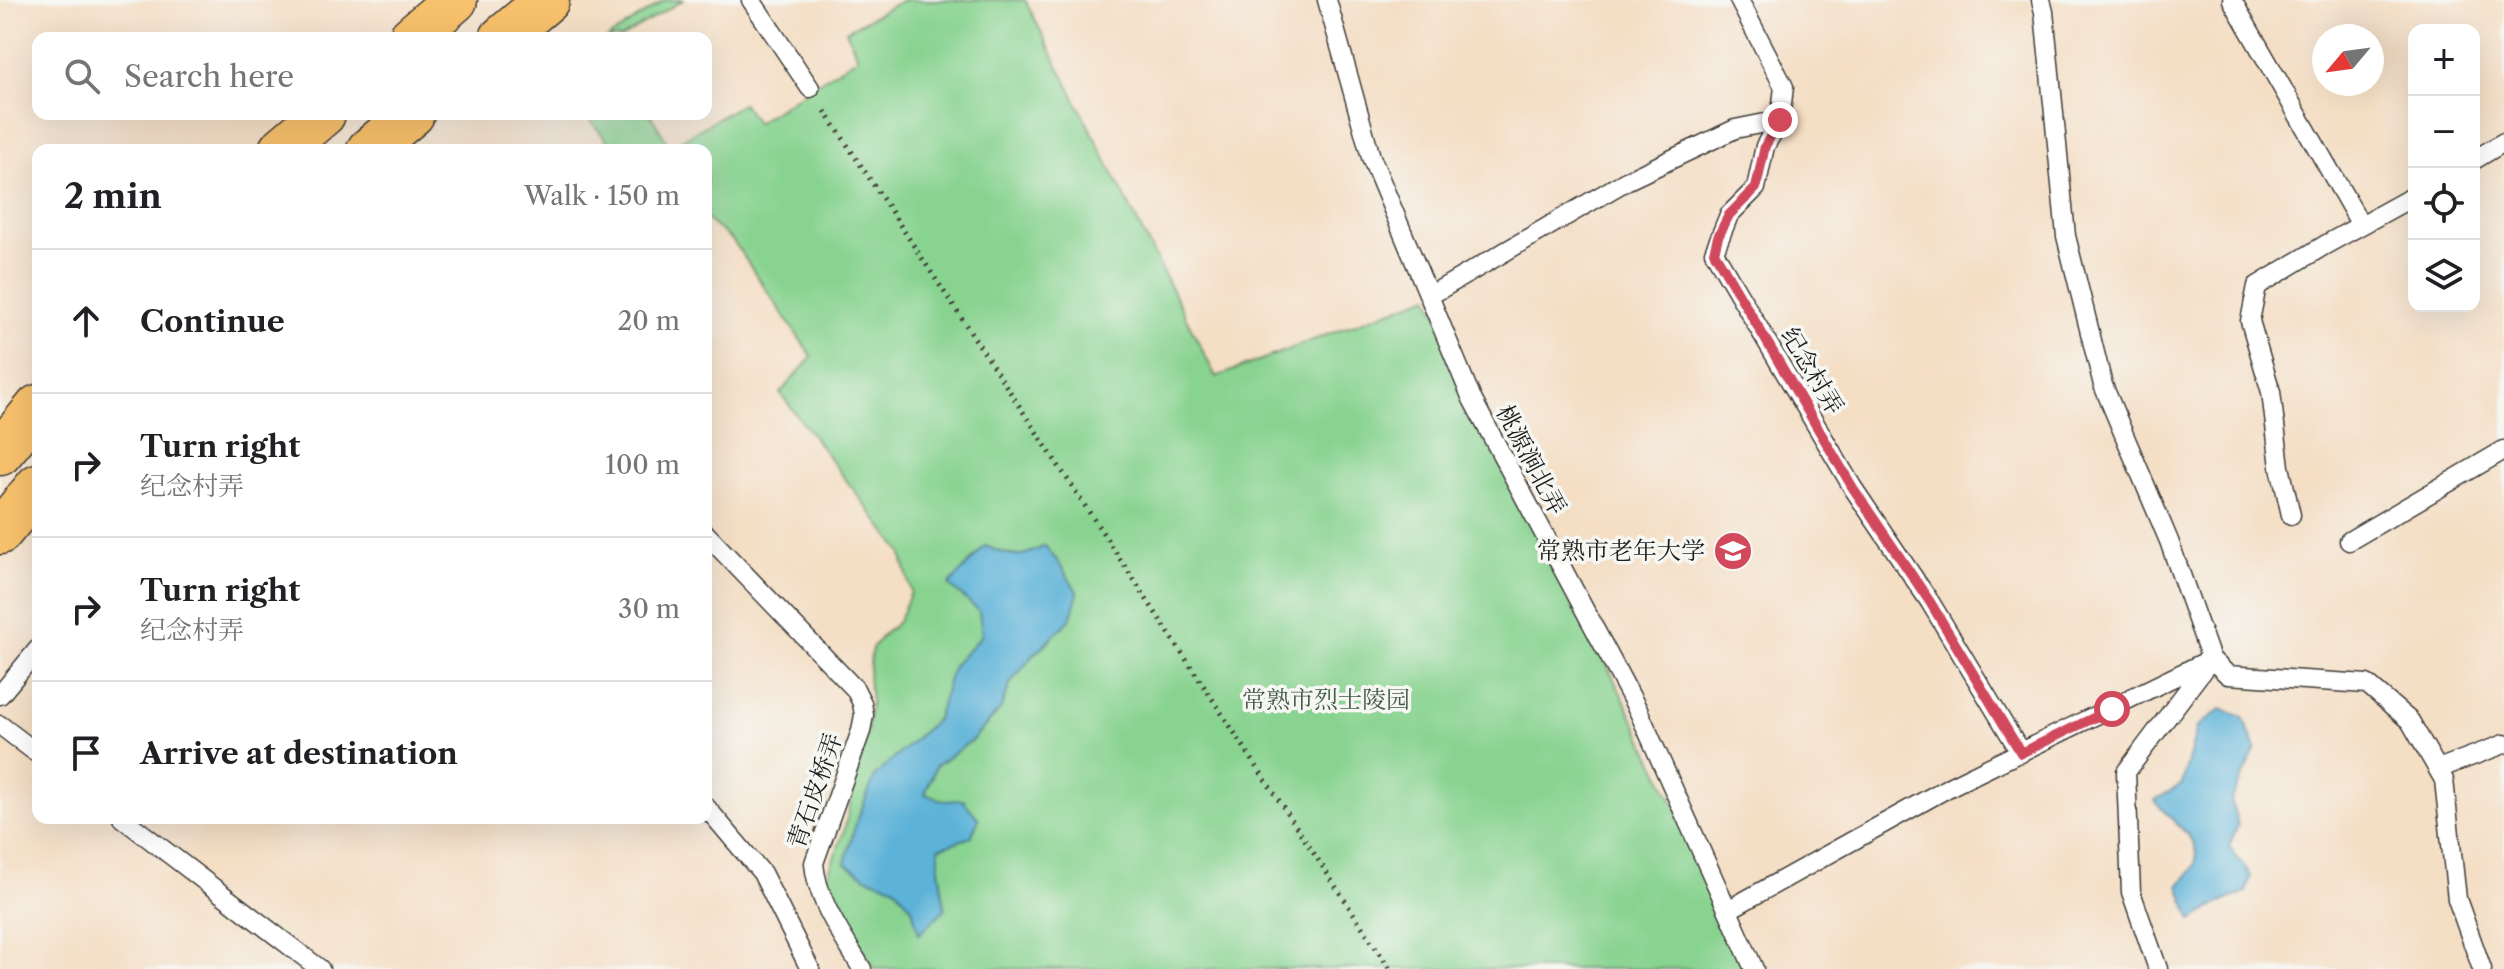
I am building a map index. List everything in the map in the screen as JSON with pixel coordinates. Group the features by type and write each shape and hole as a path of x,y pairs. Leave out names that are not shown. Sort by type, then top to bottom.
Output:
{"main road":[{"path":"418,32 455,0"},
{"path":"509,32 547,0"},
{"path":"288,144 316,120"},
{"path":"376,144 405,120"},
{"path":"0,453 32,414"},
{"path":"0,532 32,493"}],"lane":[{"path":"751,0 810,88"},
{"name":"桃源涧北弄","path":"1327,0 1371,157 1472,399 1638,710 1754,969"},
{"name":"纪念村弄","path":"1739,0 1784,87 1780,120 1765,146 1756,188 1729,215 1714,252 1853,488 1930,602 2021,753"},
{"path":"2041,0 2066,236 2103,385 2169,541 2211,659 2228,675 2367,684 2410,721 2444,780 2457,899 2482,969"},
{"path":"2232,0 2361,225"},
{"path":"1429,296 1626,181 1735,129 1780,120"},
{"path":"2480,156 2504,142"},
{"path":"2291,515 2280,467 2271,392 2250,321 2257,286 2408,199"},
{"path":"2349,541 2504,450"},
{"name":"青石皮桥弄","path":"712,540 855,689 862,703 864,715 857,743 814,863 815,882 821,896 862,969"},
{"path":"0,695 32,656"},
{"path":"1728,910 1953,785 2211,659"},
{"path":"2158,969 2131,892 2126,772 2211,659"},
{"path":"0,725 32,749"},
{"path":"2438,769 2504,744"},
{"path":"712,814 762,873 810,969"},
{"path":"130,824 320,969"}],"path":[{"path":"810,88 1390,969"}],"green space":[{"path":"665,0 683,0 631,32 617,32"},
{"name":"常熟市烈士陵园","path":"903,0 1025,0 1216,377 1429,296 1754,969 874,969 825,882 844,831 868,728 871,700 868,678 872,648 898,622 911,592 901,552 780,393 812,357 733,241 712,224 712,144 675,144 743,103 756,123 858,57 846,31","holes":["1045,546 1078,593 1052,638 1011,682 1000,710 972,740 936,766 925,794 944,801 963,801 971,837 939,847 945,909 912,908 894,886 875,776 937,719 953,666 982,635 979,611 950,586 1005,554 1025,556"]},
{"name":"常熟市烈士陵园","path":"590,120 654,120 668,144 610,144"}],"water":[{"path":"985,546 1015,555 1045,546 1078,593 1070,620 1034,654 1011,682 1000,710 972,740 936,766 925,794 944,801 963,800 979,819 971,837 939,848 945,909 919,934 912,908 894,886 868,878 845,863 856,823 875,776 937,719 953,666 982,635 979,611 949,585"},
{"path":"2221,709 2243,717 2256,749 2231,800 2238,825 2229,846 2251,876 2246,892 2192,920 2179,886 2195,864 2194,845 2155,800 2182,784 2197,727"}],"place":[{"name":"常熟市老年大学","path":"1733,551"}],"route":[{"path":"1780,120 1765,146 1756,188 1729,215 1714,252 1853,488 1930,602 2021,753 2112,709"}]}
